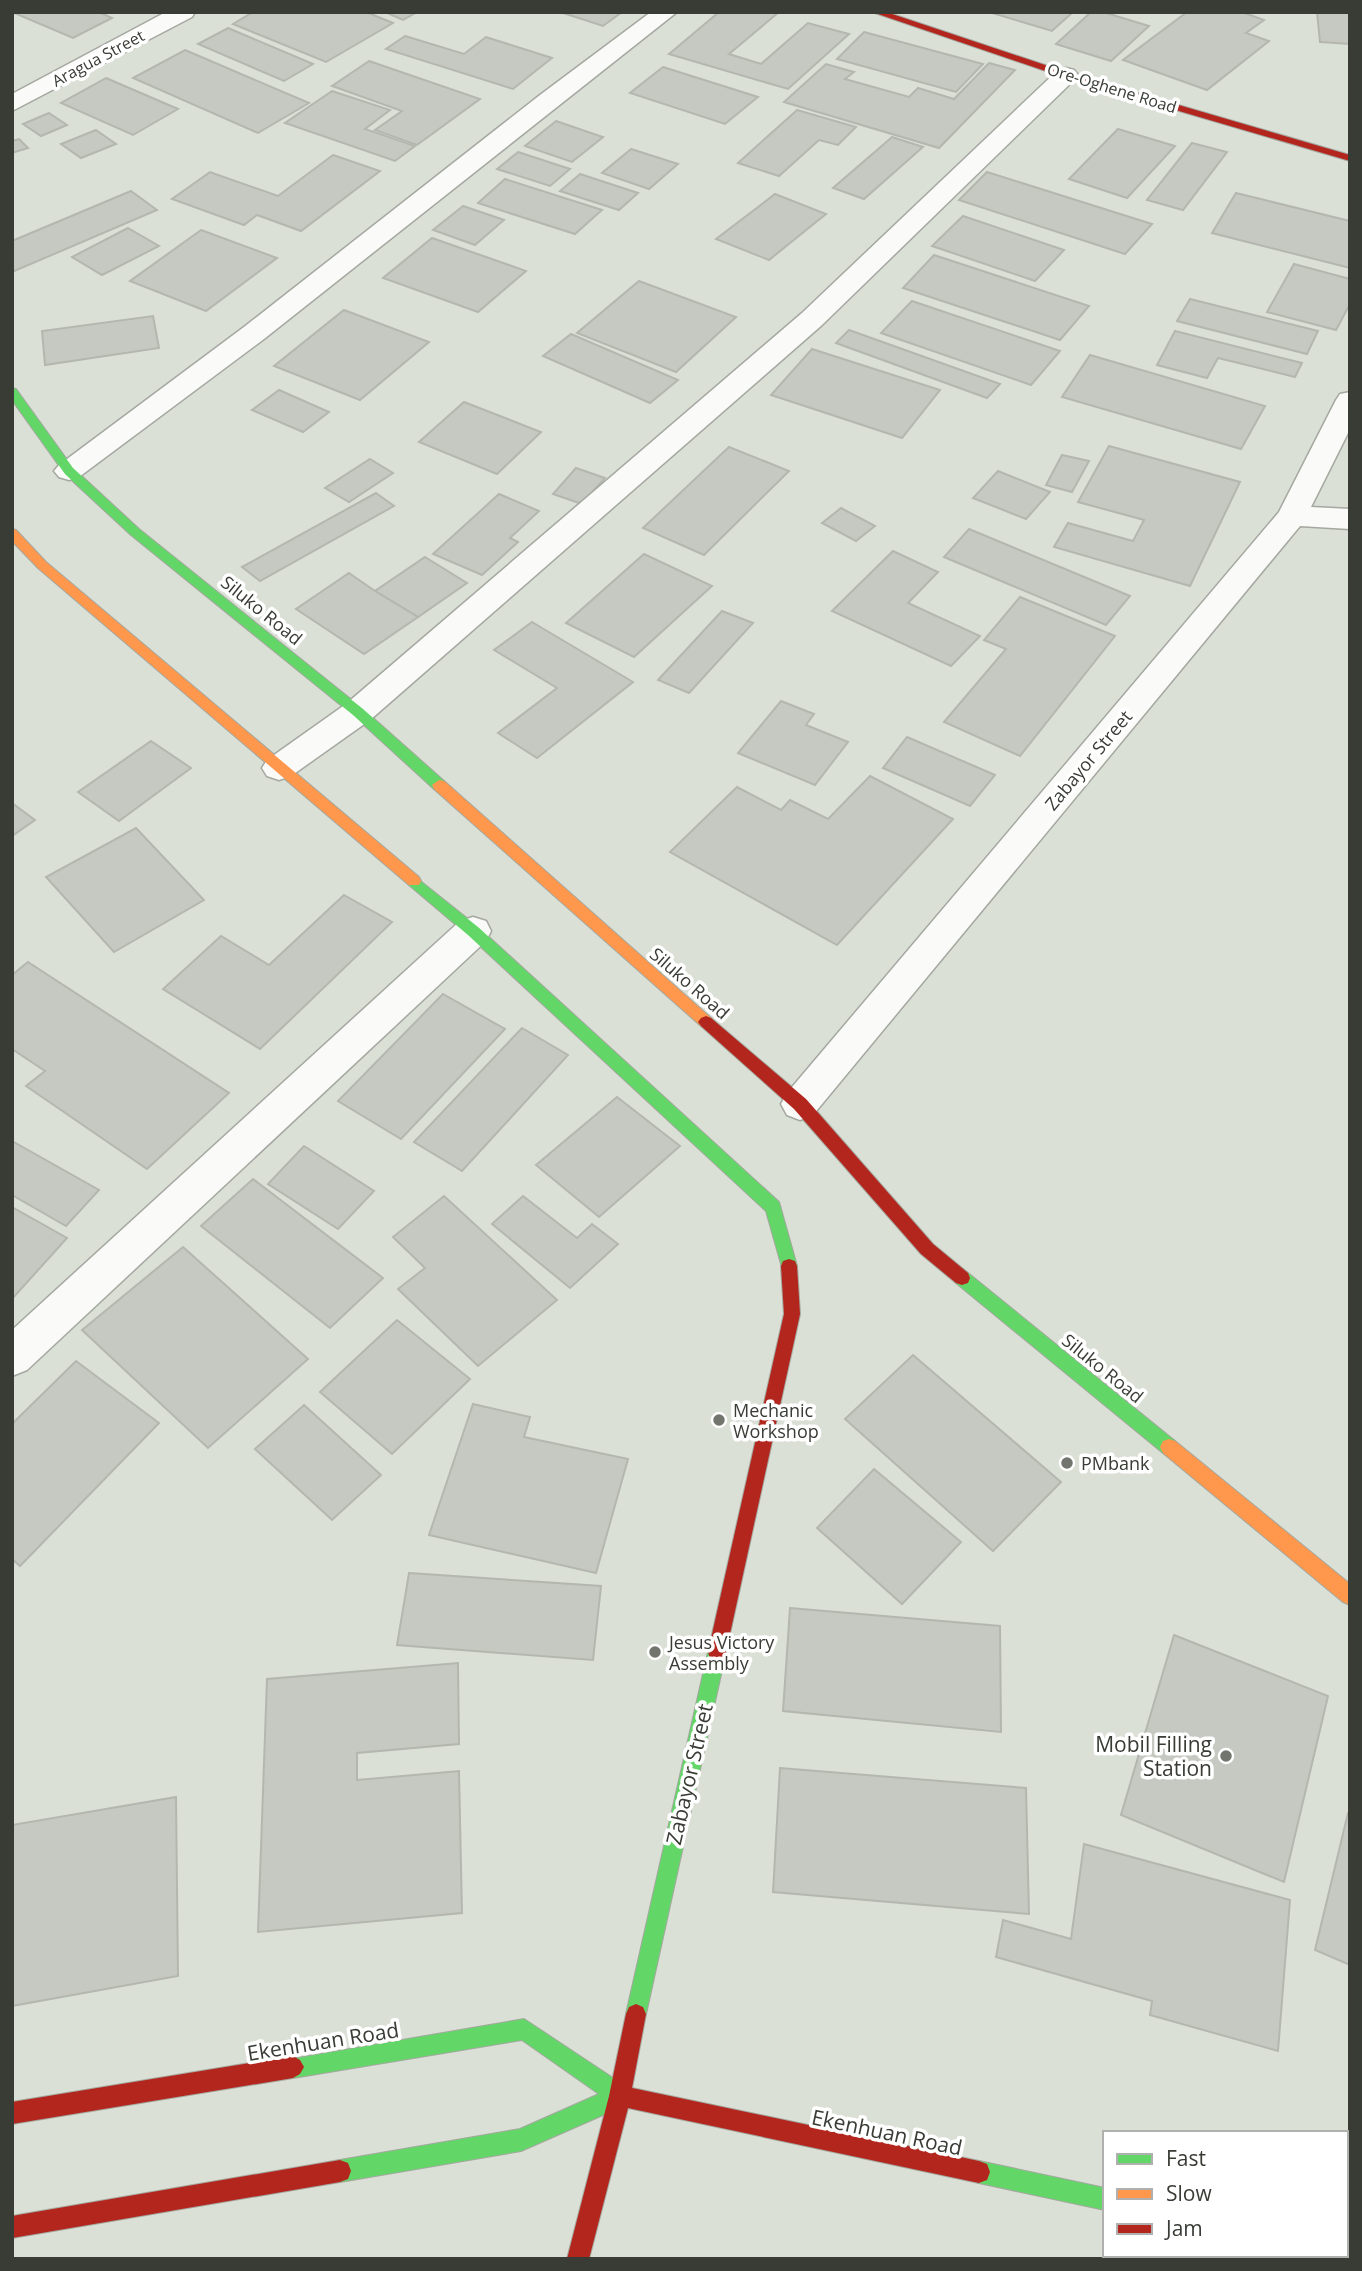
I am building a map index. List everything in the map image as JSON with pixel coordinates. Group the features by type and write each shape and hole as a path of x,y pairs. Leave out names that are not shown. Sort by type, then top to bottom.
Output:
{"main road":[{"name":"Ore-Oghene Road","path":"876,12 1066,75 1350,158"},
{"name":"Siluko Road","path":"12,391 69,471 135,532 358,712 580,914 800,1104 927,1249 1350,1596"},
{"path":"12,533 42,565 473,931"},
{"name":"Zabayor Street","path":"473,931 773,1207 789,1257 792,1314 643,1981 620,2096 578,2259"},
{"name":"Ekenhuan Road","path":"12,2113 524,2029 620,2096 1103,2199"},
{"path":"12,2227 521,2140 620,2096"}],"street":[{"name":"Aragua Street","path":"12,104 184,12"},
{"path":"69,471 254,333 548,100 666,12"},
{"path":"279,768 358,712 813,319 1066,75"},
{"name":"Zabayor Street","path":"800,1104 1292,516 1350,400"},
{"path":"1292,516 1350,519"},
{"path":"12,1357 473,931"}],"building":[{"path":"12,12 99,12 112,18 73,38"},
{"path":"253,12 366,12 393,23 326,62 233,24"},
{"path":"385,12 417,12 403,20"},
{"path":"560,12 622,12 603,26"},
{"path":"719,12 779,12 729,54 761,64 808,23 849,34 788,89 669,54"},
{"path":"989,12 1073,12 1052,31"},
{"path":"1091,12 1103,12 1149,26 1111,61 1056,44"},
{"path":"1187,12 1242,12 1264,20 1246,33 1269,41 1207,90 1123,60"},
{"path":"1317,12 1350,12 1350,44 1320,42"},
{"path":"228,28 313,64 284,81 198,44"},
{"path":"864,32 983,64 956,92 837,59"},
{"path":"405,36 464,54 486,37 552,58 513,89 386,49"},
{"path":"185,50 309,103 258,133 133,78"},
{"path":"369,61 480,99 417,145 375,130 402,111 332,86"},
{"path":"989,63 1015,70 939,148 784,102 826,64 854,72 845,79 909,97 918,88 954,99"},
{"path":"663,67 758,97 725,124 630,93"},
{"path":"106,78 178,109 133,135 61,103"},
{"path":"332,91 390,110 365,129 415,146 395,161 285,123"},
{"path":"797,110 856,127 838,145 819,140 779,176 738,163"},
{"path":"49,113 67,125 41,136 23,124"},
{"path":"556,121 603,137 572,162 525,146"},
{"path":"1118,129 1175,146 1127,198 1069,179"},
{"path":"96,130 116,144 81,158 61,144"},
{"path":"892,137 923,147 864,199 833,188"},
{"path":"19,139 28,148 12,153 12,141"},
{"path":"1192,143 1227,152 1183,210 1147,200"},
{"path":"631,149 678,164 649,189 602,173"},
{"path":"518,152 570,169 550,186 497,169"},
{"path":"333,155 380,171 301,231 257,215 244,225 172,199 210,172 278,196"},
{"path":"987,172 1152,224 1125,254 959,200"},
{"path":"580,174 638,193 619,210 560,191"},
{"path":"505,179 602,210 575,234 478,203"},
{"path":"131,191 157,210 12,272 12,241"},
{"path":"1236,193 1350,221 1350,268 1212,233"},
{"path":"775,194 826,214 769,260 716,239"},
{"path":"463,206 504,220 475,245 433,230"},
{"path":"963,216 1064,250 1035,281 932,246"},
{"path":"128,228 159,246 102,275 72,257"},
{"path":"201,230 277,258 206,311 130,281"},
{"path":"432,238 526,271 478,312 383,278"},
{"path":"934,255 1089,306 1060,340 903,288"},
{"path":"1294,264 1350,279 1350,304 1336,330 1267,312"},
{"path":"639,281 736,317 676,372 577,333"},
{"path":"1190,299 1318,331 1307,354 1177,321"},
{"path":"912,301 1060,351 1031,385 881,333"},
{"path":"344,310 429,342 360,400 274,366"},
{"path":"153,316 159,348 45,365 42,331"},
{"path":"849,330 1000,384 987,398 836,343"},
{"path":"1175,331 1302,363 1295,377 1218,358 1207,378 1157,365"},
{"path":"571,334 678,380 650,403 543,356"},
{"path":"812,349 940,390 902,438 771,395"},
{"path":"1090,355 1265,406 1241,449 1062,397"},
{"path":"279,390 329,412 303,432 252,410"},
{"path":"464,402 541,432 497,474 419,442"},
{"path":"1109,446 1240,482 1190,586 1054,547 1068,523 1133,541 1144,520 1078,502"},
{"path":"729,447 789,471 704,555 643,528"},
{"path":"1062,455 1089,461 1072,492 1046,485"},
{"path":"370,459 393,473 349,502 325,488"},
{"path":"576,468 605,478 582,504 553,494"},
{"path":"998,471 1050,492 1026,519 973,498"},
{"path":"376,493 394,506 260,581 242,567"},
{"path":"499,494 539,511 510,538 518,542 482,575 433,554"},
{"path":"841,508 875,526 856,541 822,523"},
{"path":"969,529 1130,596 1106,625 944,557"},
{"path":"893,551 938,572 908,603 980,636 951,666 832,611"},
{"path":"644,554 712,586 634,657 566,623"},
{"path":"425,557 467,583 418,617 375,591"},
{"path":"349,573 418,617 364,654 296,609"},
{"path":"1020,597 1115,636 1020,756 944,722 1006,649 984,640"},
{"path":"722,611 753,623 689,693 658,680"},
{"path":"532,622 633,682 537,758 498,733 557,688 494,650"},
{"path":"781,701 814,714 806,725 848,742 815,785 738,753"},
{"path":"907,737 995,775 970,806 883,768"},
{"path":"151,741 191,768 119,821 78,792"},
{"path":"870,776 953,819 837,945 670,852 737,787 781,810 790,800 828,819"},
{"path":"12,803 35,820 12,836"},
{"path":"136,828 204,900 114,952 46,877"},
{"path":"344,895 392,922 260,1049 163,989 221,936 269,965"},
{"path":"28,962 229,1093 147,1169 26,1086 45,1071 12,1049 12,975"},
{"path":"443,994 505,1029 401,1139 338,1101"},
{"path":"522,1028 568,1055 462,1171 414,1142"},
{"path":"617,1097 680,1146 599,1217 536,1165"},
{"path":"12,1141 99,1190 66,1226 12,1195"},
{"path":"304,1146 374,1191 338,1229 268,1184"},
{"path":"253,1179 383,1278 330,1328 201,1226"},
{"path":"444,1196 557,1300 478,1366 398,1289 425,1268 393,1237"},
{"path":"523,1196 577,1238 592,1224 618,1244 570,1288 492,1224"},
{"path":"12,1207 67,1238 12,1299"},
{"path":"183,1247 308,1359 208,1448 82,1330"},
{"path":"397,1320 470,1379 392,1454 320,1392"},
{"path":"913,1355 1061,1482 993,1551 845,1419"},
{"path":"76,1361 159,1423 20,1566 12,1559 12,1424"},
{"path":"473,1404 530,1417 524,1437 628,1459 596,1573 429,1535"},
{"path":"304,1405 381,1475 332,1520 255,1449"},
{"path":"874,1469 961,1542 902,1604 817,1528"},
{"path":"409,1573 601,1586 593,1660 397,1645"},
{"path":"790,1608 1000,1626 1001,1732 783,1711"},
{"name":"Mobil Filling Station","path":"1174,1635 1328,1696 1284,1882 1121,1815"},
{"path":"458,1663 459,1744 357,1753 357,1780 459,1771 462,1913 258,1932 267,1679"},
{"path":"780,1768 1026,1788 1029,1914 773,1892"},
{"path":"176,1797 178,1976 12,2006 12,1825"},
{"path":"1350,1813 1350,1965 1315,1950"},
{"path":"1084,1844 1290,1900 1278,2051 1150,2015 1152,2001 996,1957 1003,1920 1071,1939"}],"traffic: fast":[{"path":"12,391 69,471 135,532 358,712 439,785"},
{"path":"414,881 473,931 773,1207 789,1266"},
{"path":"962,1278 1169,1447"},
{"path":"636,2014 717,1652"},
{"path":"293,2067 524,2029 620,2096"},
{"path":"340,2171 521,2140 620,2096"},
{"path":"979,2172 1103,2199"}],"traffic: slow":[{"path":"12,533 42,565 414,881"},
{"path":"439,785 706,1022"},
{"path":"1169,1447 1350,1596"}],"traffic: jam":[{"path":"876,12 1066,75 1350,158"},
{"path":"706,1022 800,1104 927,1249 962,1278"},
{"path":"717,1652 792,1314 789,1266"},
{"path":"636,2014 620,2096 979,2172"},
{"path":"12,2113 293,2067"},
{"path":"578,2259 620,2096"},
{"path":"12,2227 340,2171"}],"place":[{"name":"Mechanic Workshop","path":"719,1420"},
{"name":"PMbank","path":"1067,1463"},
{"name":"Jesus Victory Assembly","path":"655,1652"},
{"name":"Mobil Filling Station","path":"1226,1756"}]}
